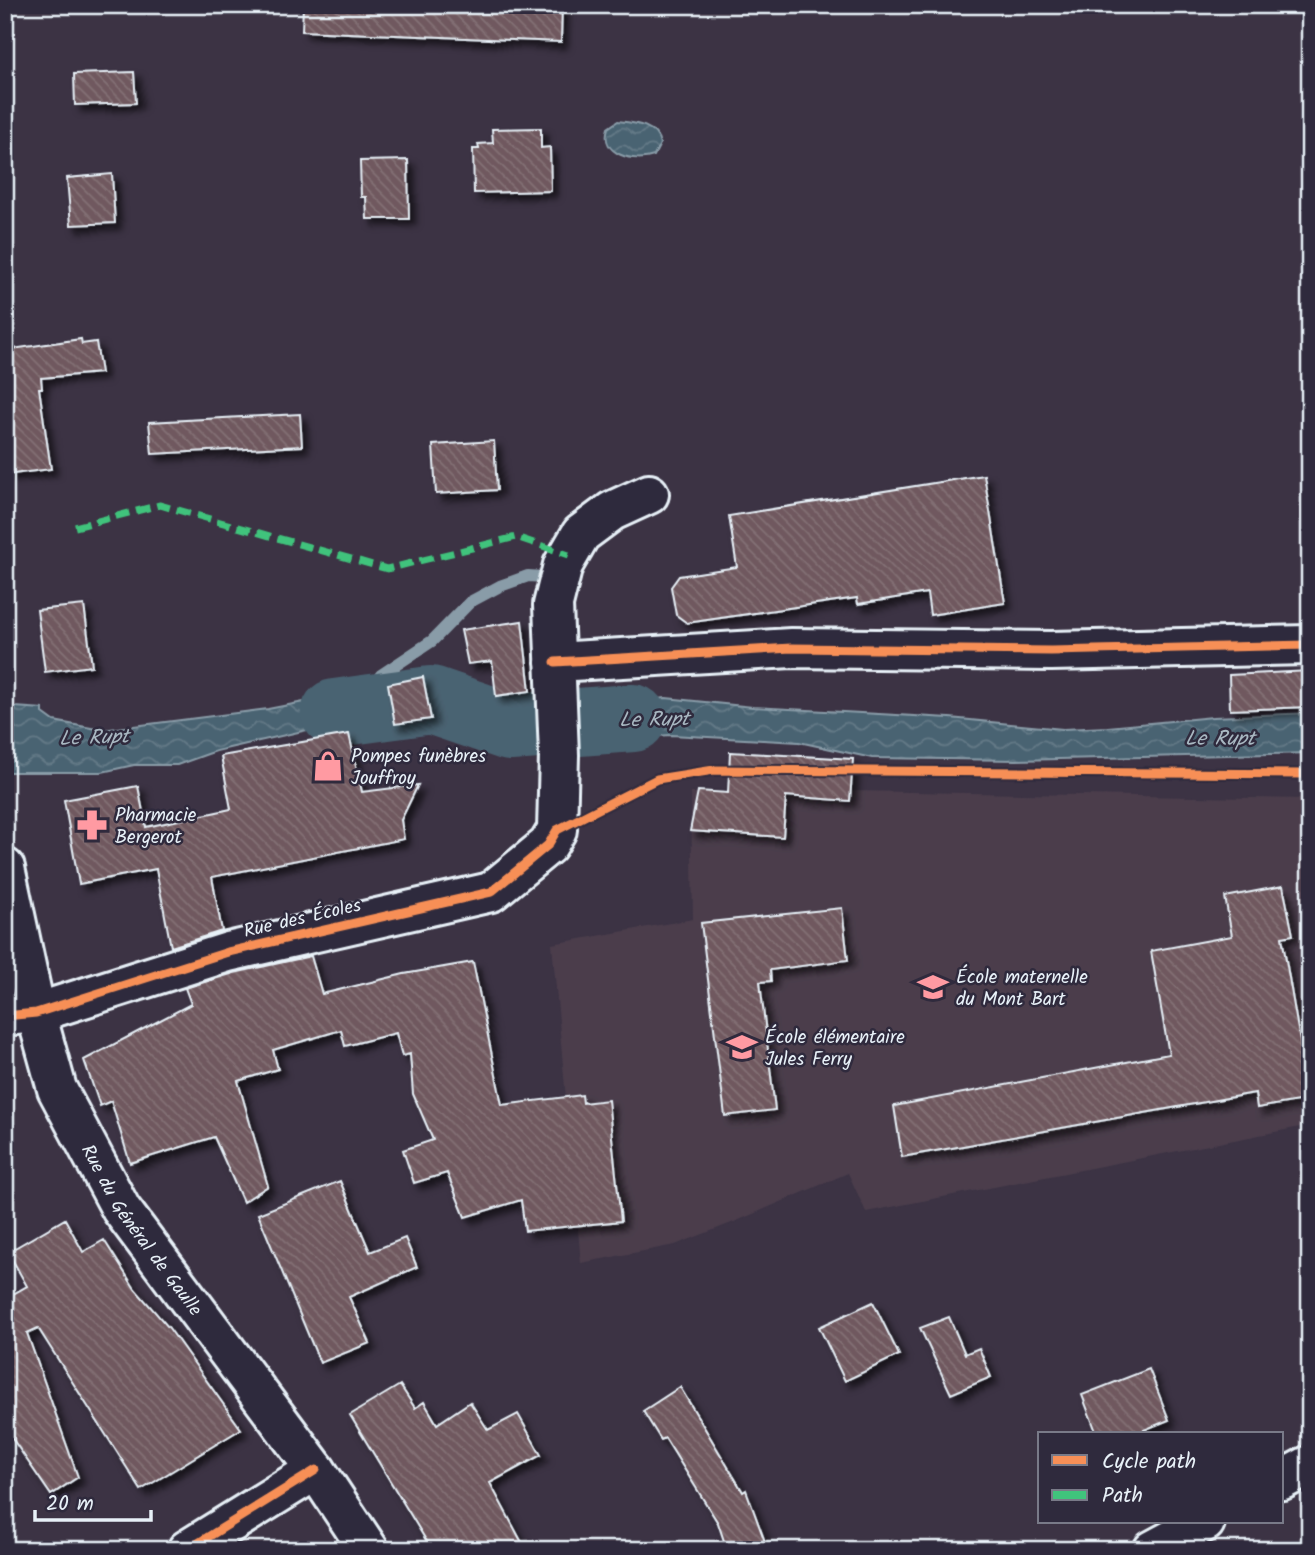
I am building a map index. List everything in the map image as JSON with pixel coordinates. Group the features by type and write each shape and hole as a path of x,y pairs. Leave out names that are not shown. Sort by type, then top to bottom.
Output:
{"street":[{"name":"Rue des Écoles","path":"21,1014 228,952 491,892 548,845 557,830 559,755 553,605 563,565 581,534 612,511 649,494"},
{"path":"556,678 792,648 1051,651 1310,645"},
{"name":"Rue du Général de Gaulle","path":"5,867 21,1014 57,1089 121,1209 316,1470 369,1550"},
{"path":"1284,1479 1310,1465"},
{"path":"187,1550 316,1470"},
{"path":"1153,1550 1201,1524"}],"shaded area":[{"name":"École maternelle du Mont Bart","path":"851,791 1310,799 1310,1125 866,1212 848,1173 675,1245 581,1263 552,944 693,919 691,793"}],"water":[{"path":"618,121 644,126 655,133 660,144 654,156 629,157 614,151 609,145 608,128"},
{"path":"388,684 395,724 354,722 329,725 216,751 177,765 134,765 102,772 5,772 5,704 43,709 43,713 54,721 102,730 268,709"},
{"path":"666,698 753,707 950,718 1063,729 1213,717 1310,713 1310,753 1017,760 872,758 799,742 671,735 569,742 569,714 578,707"}],"building":[{"path":"303,5 562,5 561,42 302,31"},
{"path":"134,72 136,103 75,105 74,74"},
{"path":"541,128 541,148 550,147 551,191 474,193 473,149 479,149 478,144 493,143 492,129"},
{"path":"408,160 409,219 367,219 366,197 361,197 360,161"},
{"path":"112,174 115,223 71,225 67,178"},
{"path":"81,339 82,344 96,342 101,373 41,378 42,388 39,388 51,469 5,475 5,350"},
{"path":"300,414 302,446 152,454 149,422"},
{"path":"494,441 497,490 436,494 433,445"},
{"path":"984,475 1005,603 930,615 927,593 858,604 857,598 687,623 676,615 671,587 679,576 737,567 729,516"},
{"path":"84,605 92,666 45,672 37,610"},
{"path":"522,621 530,691 496,696 492,661 468,664 461,630"},
{"path":"1310,671 1310,707 1230,710 1229,675"},
{"path":"423,677 431,719 395,724 388,684"},
{"path":"349,734 362,792 418,785 401,820 404,839 212,877 222,931 171,947 156,869 79,884 64,800 138,786 146,827 231,809 221,756"},
{"path":"730,752 853,759 850,801 786,796 783,837 690,831 698,791 728,793"},
{"path":"1283,886 1293,935 1282,937 1310,1099 1257,1108 1255,1093 902,1157 894,1106 1169,1054 1151,951 1232,936 1225,897"},
{"name":"École élémentaire Jules Ferry","path":"842,908 848,960 770,970 771,981 760,982 775,1110 725,1116 701,923"},
{"path":"311,956 322,994 404,974 473,962 502,1105 582,1095 583,1103 608,1100 621,1221 525,1231 521,1200 465,1217 447,1173 414,1183 403,1150 433,1140 413,1094 410,1054 402,1056 396,1033 345,1046 341,1030 273,1050 278,1069 238,1081 268,1186 243,1202 214,1137 130,1163 111,1101 100,1106 84,1060 191,1004 185,988 234,973"},
{"path":"340,1181 370,1252 405,1238 417,1267 349,1297 370,1343 320,1363 258,1214"},
{"path":"65,1219 83,1252 104,1240 135,1289 169,1328 241,1429 141,1490 38,1328 27,1333 78,1477 51,1495 5,1428 5,1285 10,1285 13,1294 27,1286 8,1252"},
{"path":"873,1302 899,1355 845,1381 819,1327"},
{"path":"949,1317 965,1354 979,1348 991,1377 951,1394 920,1328"},
{"path":"1149,1369 1169,1420 1139,1432 1096,1432 1082,1395"},
{"path":"400,1385 415,1408 424,1402 437,1424 470,1402 488,1430 518,1414 541,1455 490,1483 526,1550 432,1550 350,1415"},
{"path":"680,1387 743,1492 746,1490 768,1550 727,1550 718,1523 665,1438 661,1440 643,1411"}],"waterway":[{"path":"359,702 381,675 432,641 470,602 500,586 528,576 544,577"},
{"name":"Le Rupt","path":"335,713 431,700 510,727 633,718"}],"marked path":[{"path":"75,527 160,505 387,569 516,537 569,555"}],"cycle path":[{"path":"555,662 791,648 1051,651 1310,645"},
{"path":"5,1016 36,1013 228,952 491,892 548,845 557,830 657,779 714,770 1310,774"},
{"path":"187,1550 316,1470"}],"place":[{"name":"Pompes funèbres Jouffroy","path":"328,766"},
{"name":"Pharmacie Bergerot","path":"92,825"},
{"name":"École maternelle du Mont Bart","path":"933,987"},
{"name":"École élémentaire Jules Ferry","path":"742,1047"}]}
